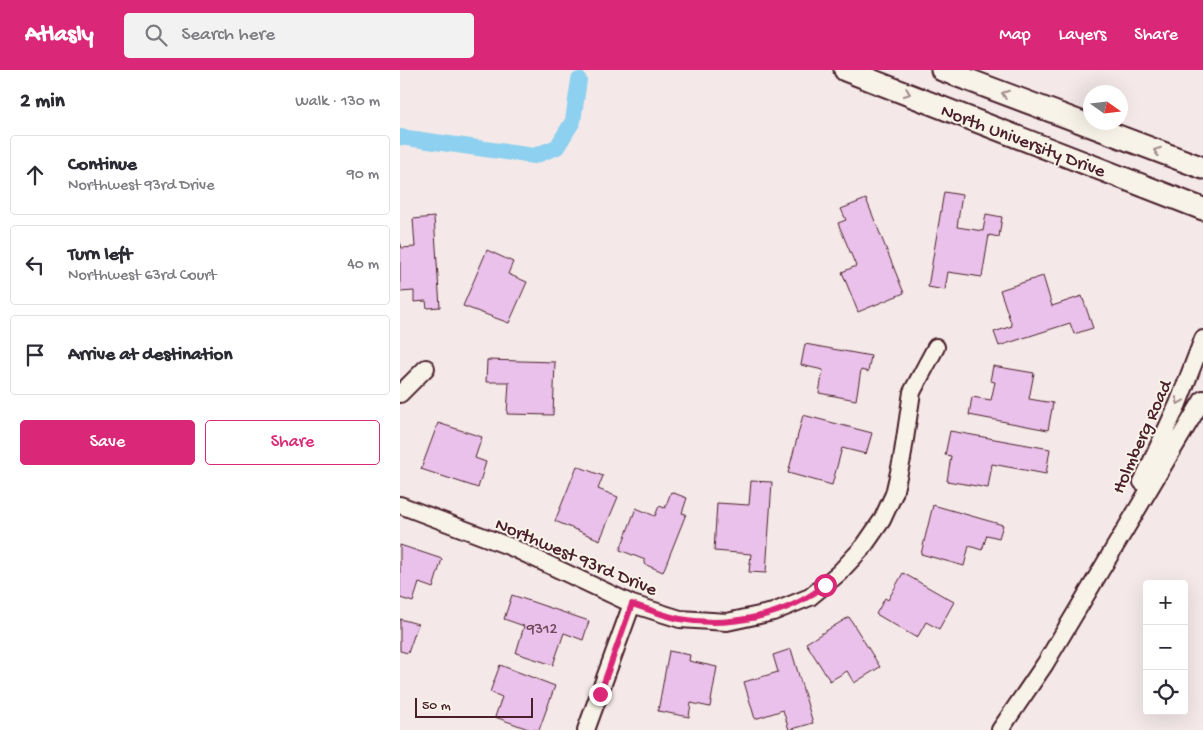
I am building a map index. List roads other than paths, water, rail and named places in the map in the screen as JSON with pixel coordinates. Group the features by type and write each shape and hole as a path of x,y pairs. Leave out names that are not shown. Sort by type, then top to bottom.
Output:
{"main road":[{"name":"North University Drive","path":"846,70 1203,209"},
{"name":"North University Drive","path":"942,70 1203,168"}],"street":[{"name":"Holmberg Road","path":"1112,549 1178,404 1203,340"},
{"name":"Northwest 93rd Drive","path":"400,505 511,547 632,604 680,619 727,622 773,612 810,597 840,573 864,546 882,520 894,494 902,460 912,392 936,347"},
{"path":"400,394 426,368"},
{"name":"Holmberg Road","path":"1000,730 1044,664 1203,399"},
{"path":"586,730 632,604"}],"waterway":[{"path":"400,137 534,156 557,147 573,121 579,80"}]}
